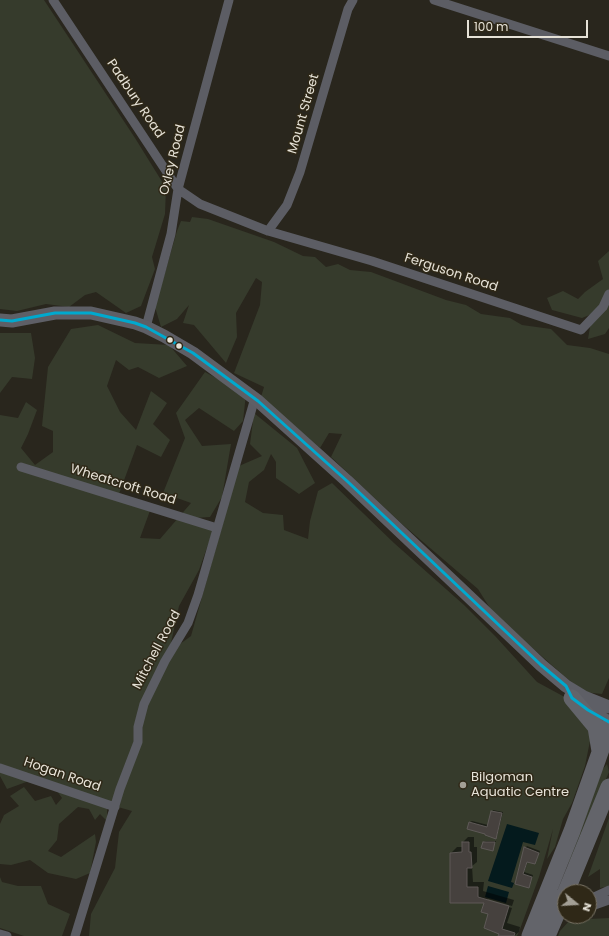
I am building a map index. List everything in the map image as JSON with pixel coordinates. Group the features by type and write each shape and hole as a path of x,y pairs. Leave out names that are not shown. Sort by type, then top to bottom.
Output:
{"highway":[{"path":"569,692 596,727 600,753"},
{"path":"530,936 572,831 609,727"},
{"path":"570,884 609,787"},
{"path":"547,936 557,914"}],"street":[{"name":"Padbury Road","path":"53,0 178,189 200,204 268,231"},
{"name":"Oxley Road","path":"146,327 171,234 178,189 229,0"},
{"name":"Mount Street","path":"268,231 287,205 300,172 348,9 353,0"},
{"path":"434,0 609,55"},
{"name":"Ferguson Road","path":"268,231 372,260 581,330 603,307 609,294"},
{"path":"0,320 12,321 55,313 91,313 146,327 193,353 255,398 347,481 588,710 609,722"},
{"name":"Mitchell Road","path":"75,936 120,789 138,742 138,727 144,704 165,661 188,623 198,595 255,398"},
{"name":"Wheatcroft Road","path":"21,467 217,528"},
{"path":"569,692 609,708"},
{"name":"Hogan Road","path":"0,768 115,807"},
{"path":"549,886 557,890"},
{"path":"549,886 557,890"},
{"path":"597,896 609,890"},
{"path":"597,904 609,900"},
{"path":"0,934 7,936"}],"green space":[{"path":"0,0 44,0 135,138 166,188 165,214 152,257 155,269 141,306 126,313 96,292 85,295 69,307 46,304 17,311 0,309"},
{"path":"192,217 208,219 274,242 303,256 315,257 326,267 338,264 350,270 371,272 446,300 466,305 481,314 510,318 522,325 551,329 567,345 590,348 609,354 609,678 602,694 584,692 563,675 493,613 478,589 402,524 331,457 342,434 329,433 320,448 261,397 264,387 234,373 260,305 262,282 256,278 236,313 237,337 226,363 194,325 183,323 189,305 177,319 161,327 155,307 181,221 190,222"},
{"path":"609,251 609,328 605,334 588,339 590,327 597,312 582,318 552,310 547,298 563,291 578,299 603,279 598,261"},
{"path":"98,325 135,343 169,345 187,366 159,378 138,367 129,370 116,360 107,386 120,412 136,430 151,391 167,403 153,424 170,440 161,457 137,445 119,494 151,508 140,538 160,539 191,503 163,493 185,438 176,413 205,372 246,394 243,421 234,431 199,408 185,420 202,446 231,444 222,497 210,517 194,518 214,528 199,570 179,606 169,652 191,636 239,466 262,456 250,444 254,413 297,448 315,483 299,494 276,478 276,462 271,454 264,470 249,482 245,502 263,513 283,515 284,530 308,539 310,521 318,491 332,483 394,543 464,605 496,637 537,682 572,701 592,731 585,766 572,803 563,819 555,847 547,859 553,829 539,877 517,936 89,936 91,914 115,868 119,832 132,811 118,807 107,808 107,821 100,814 95,820 89,809 78,807 59,824 57,840 48,851 61,857 95,834 96,842 90,873 76,879 48,873 30,860 11,865 0,864 0,824 4,815 19,806 10,796 24,787 35,801 51,796 56,805 62,798 52,784 29,781 7,789 0,776 0,415 18,418 26,402 37,410 21,448 35,465 53,452 53,431 42,426 48,367 71,329"},
{"path":"0,333 31,333 35,358 32,379 12,377 0,393"},
{"path":"607,764 609,772 569,867 568,860 602,770"},
{"path":"609,818 609,886 600,888 600,869 588,877"},
{"path":"0,877 2,882 18,886 41,886 48,904 70,914 62,936 24,936 0,928"},
{"path":"609,918 609,936 558,936 560,931 566,924 597,924 597,919"}],"water":[{"path":"507,824 539,833 535,845 523,842 511,882 514,883 512,888 488,881"},
{"path":"488,886 509,892 506,903 485,897"}],"building":[{"path":"491,811 502,813 496,839 467,829 469,822 487,827"},
{"path":"462,842 469,842 469,852 471,852 472,868 467,868 467,887 478,887 478,897 509,906 502,929 515,933 514,936 498,936 499,934 484,928 488,914 481,912 484,903 450,903 450,853 462,852"},
{"path":"483,842 495,842 493,851 481,848"},
{"path":"524,847 539,853 535,864 527,862 523,874 532,877 529,888 515,884"}],"transit line":[{"path":"0,320 12,321 55,313 91,313 146,327 193,353 258,401 347,481 541,665 566,686 572,698 588,710 609,722"}],"place":[{"name":"Bilgoman Aquatic Centre","path":"463,785"}]}
